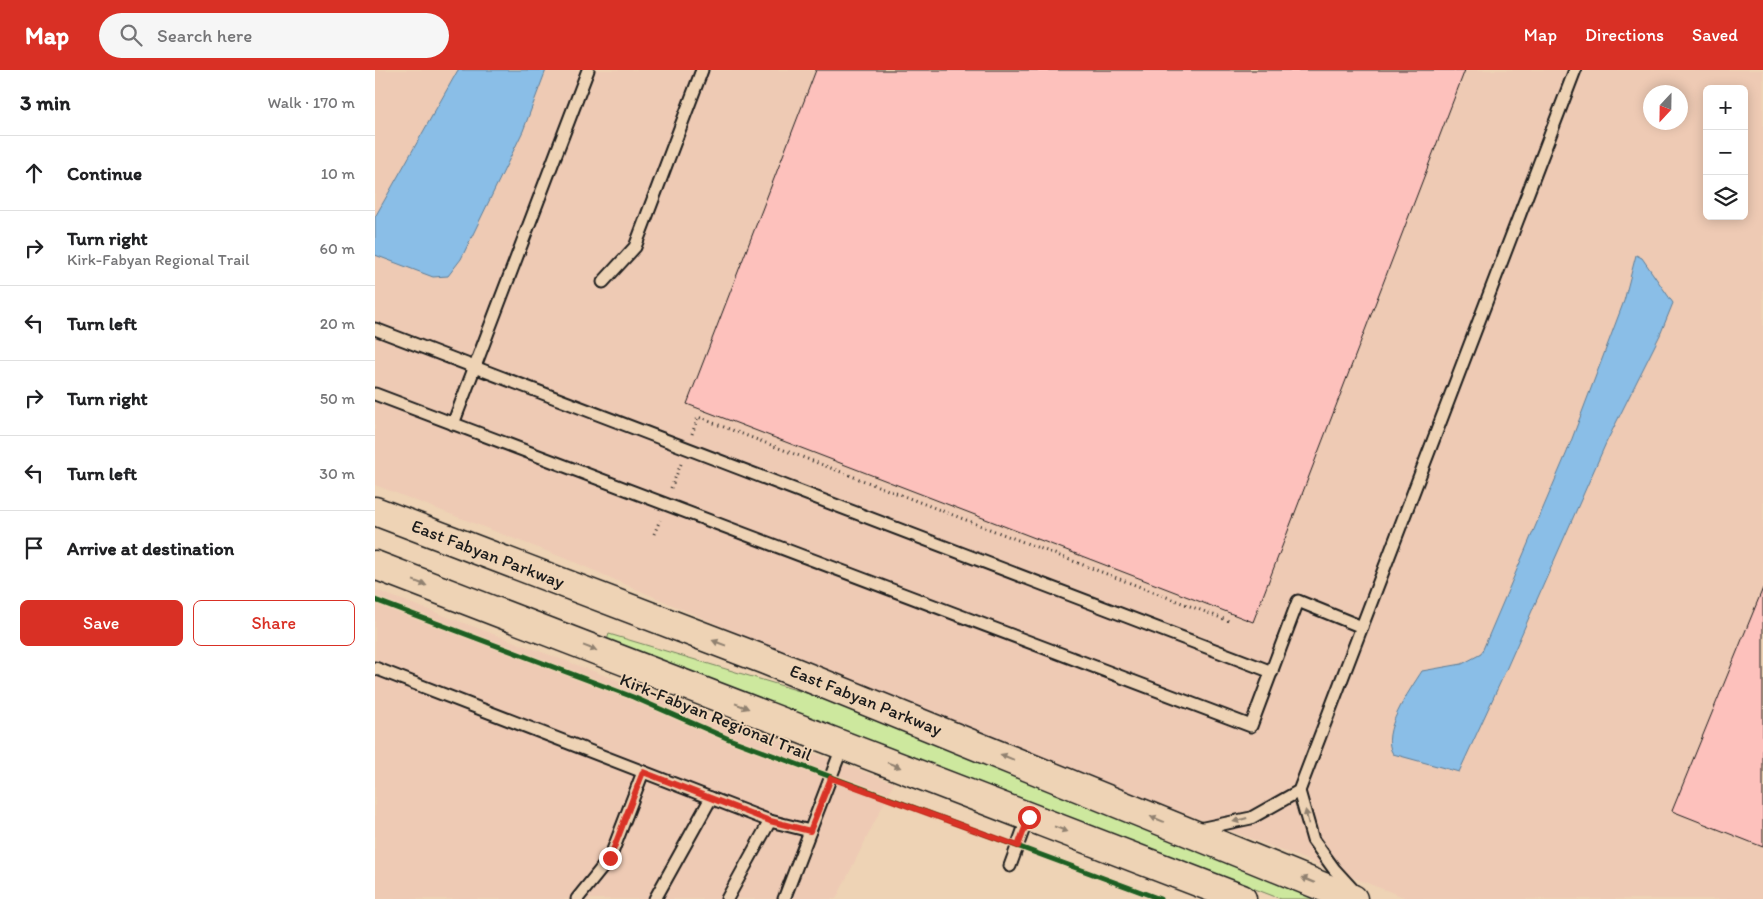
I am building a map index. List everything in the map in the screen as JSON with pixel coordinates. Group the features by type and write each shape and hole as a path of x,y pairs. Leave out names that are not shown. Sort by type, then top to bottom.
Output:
{"main road":[{"name":"East Fabyan Parkway","path":"375,511 798,673 1353,899"},
{"path":"375,565 1242,899"}],"lane":[{"path":"453,424 588,70"},
{"path":"603,282 635,247 702,70"},
{"path":"1362,899 1334,869 1313,840 1299,791 1575,70"},
{"path":"375,329 1272,672"},
{"path":"375,394 1251,726 1298,601 1362,627"},
{"path":"375,668 770,821 810,831"},
{"path":"784,899 843,745"},
{"path":"577,899 610,858 643,772"},
{"path":"1186,830 1223,825 1251,818 1299,791"},
{"path":"655,899 711,798"},
{"path":"1010,866 1029,817"},
{"path":"727,899 770,821"}],"path":[{"path":"690,438 698,417 1229,621"},
{"path":"668,497 682,461"},
{"path":"654,534 660,519"}],"shaded area":[{"path":"375,70 1763,70 1763,899 1409,899 1068,769 757,642 572,561 375,485"},
{"path":"375,590 894,783 836,899 375,899"}],"green space":[{"path":"609,634 826,699 1315,899 1281,899 607,640"}],"water":[{"path":"458,70 546,70 523,131 461,259 448,276 433,277 375,255 375,217"},
{"path":"1636,255 1642,258 1673,303 1660,335 1606,443 1459,772 1393,754 1390,745 1390,735 1393,724 1404,700 1422,671 1462,664 1481,654 1567,452 1624,301"}],"building":[{"path":"816,70 1465,70 1253,622 687,404"},
{"path":"1763,588 1763,847 1672,811"}],"cycle path":[{"name":"Kirk-Fabyan Regional Trail","path":"375,600 633,697 729,739 1160,899"}],"route":[{"path":"610,858 643,772 770,821 810,831 831,778 1018,846 1029,817"}]}
